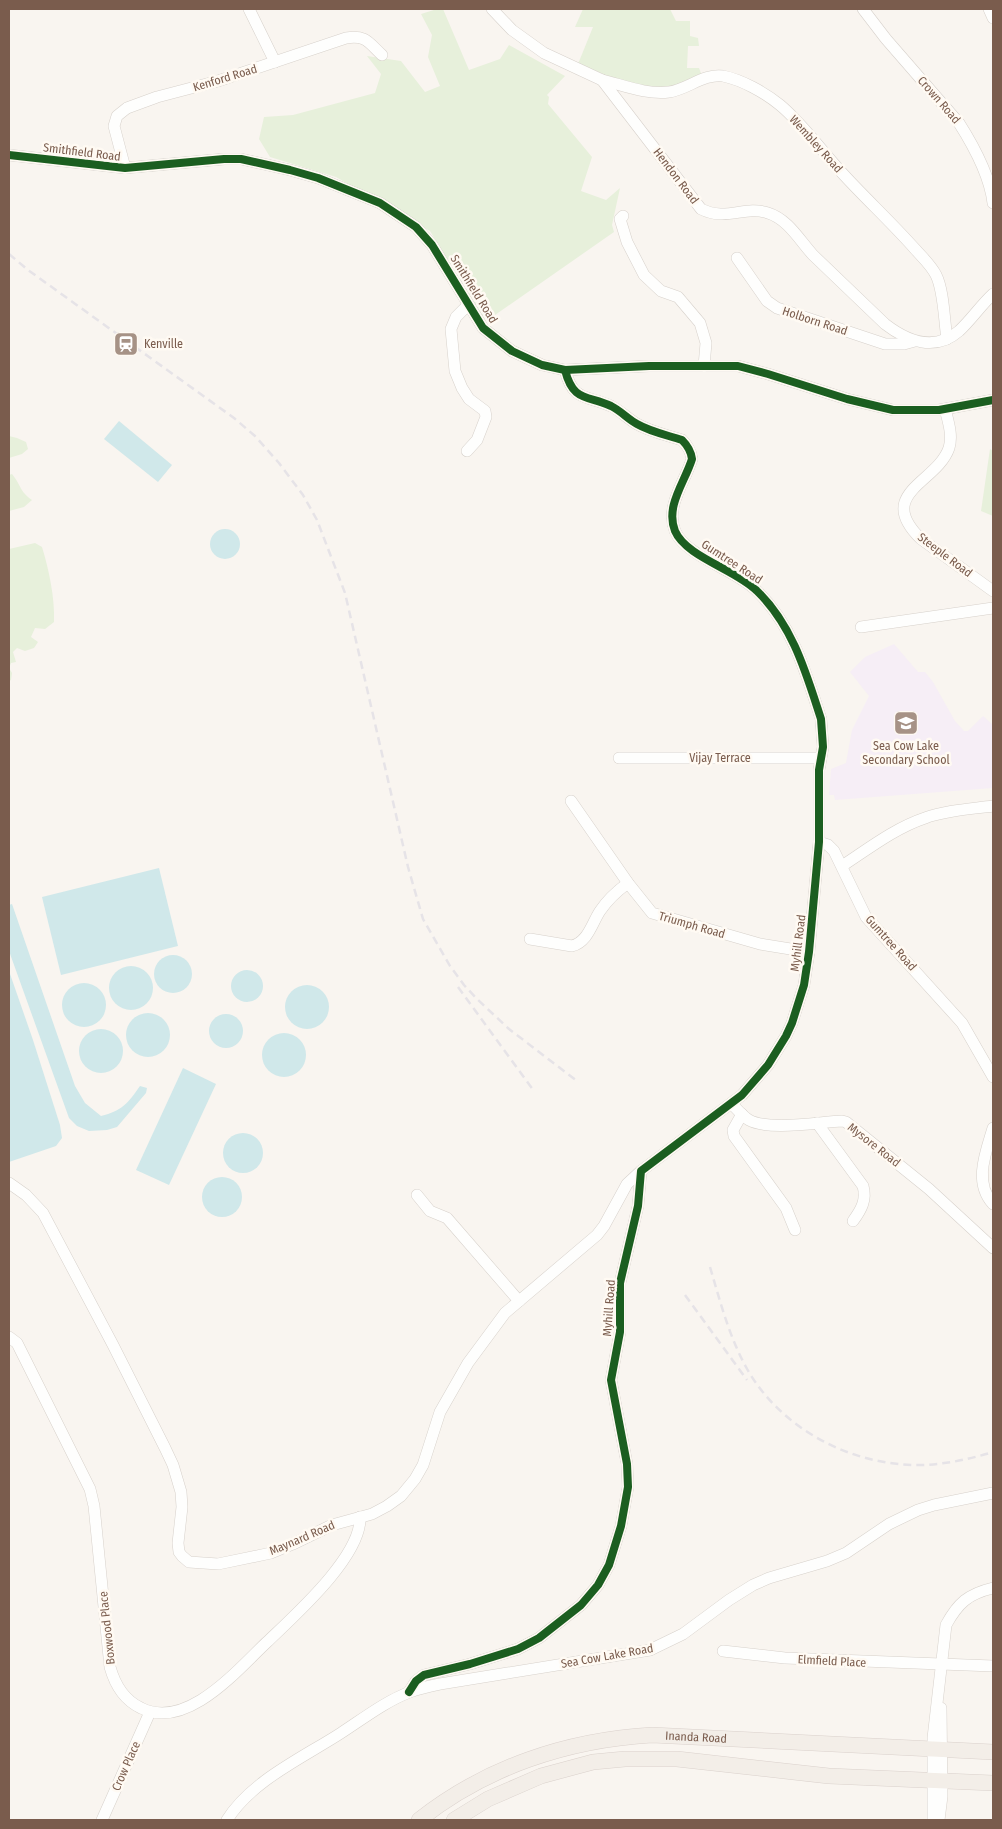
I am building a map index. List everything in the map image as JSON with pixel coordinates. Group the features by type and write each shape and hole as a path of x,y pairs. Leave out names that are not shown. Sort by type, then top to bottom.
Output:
{"main road":[{"name":"Inanda Road","path":"418,1820 450,1797 502,1769 564,1748 625,1737 652,1735 937,1744 993,1752"},
{"name":"Inanda Road","path":"454,1820 488,1799 541,1776 593,1762 625,1759 677,1759 829,1776 993,1783"}],"street":[{"path":"250,9 275,62"},
{"name":"Hendon Road","path":"492,9 512,30 544,54 602,80 701,209 718,215 757,211 774,216 784,222 812,254 896,332 915,341 930,343 947,339"},
{"name":"Crown Road","path":"863,9 886,39 959,123 967,135 988,182 993,203"},
{"path":"989,9 993,18"},
{"name":"Kenford Road","path":"125,168 114,126 117,116 122,111 157,97 218,82 346,38 357,36 364,38 382,55"},
{"name":"Wembley Road","path":"602,80 656,93 670,92 709,77 721,76 757,91 780,106 801,126 843,175 890,221 932,269 937,276 940,286 947,339"},
{"name":"Smithfield Road","path":"9,155 125,168 242,159 318,178 380,203 416,227 445,264 468,305 488,333 507,347 542,365 565,370 704,366 745,367 878,408 906,411 945,409 993,400"},
{"path":"623,216 620,220 627,242 644,275 660,291 678,298 700,323 706,343 704,366"},
{"name":"Holborn Road","path":"737,258 768,301 776,308 885,344 904,344 915,341"},
{"path":"947,339 958,332 993,294"},
{"path":"467,451 477,440 486,417 485,411 469,399 455,371 451,329 456,318 468,305"},
{"name":"Gumtree Road","path":"565,370 570,384 580,395 588,400 610,406 639,425 682,440 691,451 690,467 672,509 675,531 686,546 756,590 786,628 800,656 821,719 823,747 818,784 819,842 831,848 842,866 866,916 962,1023 993,1077"},
{"name":"Steeple Road","path":"945,409 950,431 949,448 942,461 909,493 904,508 912,530 921,539 993,591"},
{"path":"860,627 993,608"},
{"name":"Vijay Terrace","path":"619,758 821,758"},
{"name":"Triumph Road","path":"571,800 648,910 657,916 760,944 809,952"},
{"path":"842,866 894,833 916,822 944,813 993,806"},
{"name":"Myhill Road","path":"409,1692 416,1681 424,1676 518,1649 539,1638 581,1605 598,1585 609,1565 621,1526 628,1487 628,1464 612,1380 620,1332 620,1283 638,1206 641,1171 732,1104 760,1076 786,1036 798,1005 809,952 819,842"},
{"path":"530,939 572,946 576,945 584,939 606,902 628,883"},
{"name":"Mysore Road","path":"732,1104 749,1120 762,1124 842,1121 850,1124 929,1189 993,1248"},
{"path":"742,1114 733,1130 734,1136 786,1208 795,1230"},
{"path":"817,1123 863,1186 863,1204 853,1221"},
{"path":"993,1128 982,1173 988,1197 993,1204"},
{"name":"Maynard Road","path":"9,1183 26,1195 43,1213 100,1319 173,1465 181,1492 182,1507 178,1543 180,1552 185,1560 195,1564 218,1564 271,1553 332,1525 372,1514 401,1496 415,1479 423,1465 440,1412 468,1363 505,1313 597,1235 627,1184 641,1171"},
{"path":"417,1195 430,1211 447,1218 519,1301"},
{"name":"Boxwood Place","path":"9,1336 17,1343 90,1489 94,1506 110,1667 113,1677 126,1698 135,1705 150,1712"},
{"name":"Sea Cow Lake Road","path":"227,1820 242,1801 273,1776 387,1703 409,1692 440,1684 650,1650 667,1644 729,1600 768,1578 827,1561 846,1553 889,1524 918,1510 940,1503 993,1494"},
{"path":"150,1712 168,1713 191,1706 203,1700 228,1679 303,1607 330,1578 356,1537 360,1528 360,1517"},
{"path":"932,1820 937,1781 939,1687 946,1625 953,1612 963,1601 977,1592 993,1588"},
{"name":"Elmfield Place","path":"724,1651 785,1658 993,1666"},
{"name":"Crow Place","path":"102,1820 150,1712"},
{"path":"937,1781 942,1796 939,1820"}],"shaded area":[{"name":"Sea Cow Lake Secondary School","path":"894,644 918,672 925,672 933,682 955,721 964,731 968,731 983,716 993,725 993,788 835,800 834,795 829,795 831,769 846,763 852,730 869,696 850,672 865,657"}],"green space":[{"path":"443,9 469,70 500,59 509,45 565,76 547,95 549,97 548,104 592,157 581,191 606,200 620,188 612,225 614,232 485,322 430,231 336,177 270,157 259,139 264,117 293,115 375,93 381,74 367,56 401,61 425,92 440,86 428,57 432,35 421,14"},
{"path":"583,9 670,9 676,21 690,21 690,36 698,38 699,46 688,46 687,68 699,68 702,76 675,86 658,89 614,79 578,64 593,27 575,27"},
{"path":"9,436 26,442 28,449 22,454 9,458"},
{"path":"990,449 993,451 993,516 981,511"},
{"path":"12,474 23,491 32,500 24,507 9,511 9,475"},
{"path":"35,543 42,547 47,565 54,622 45,629 35,628 31,637 38,642 34,648 25,651 17,648 13,652 16,662 11,663 9,668 9,549"},
{"path":"9,668 12,673 11,680 9,681"}],"water":[{"path":"119,421 172,465 158,482 104,439"},
{"path":"225,529 236,533 240,544 236,555 225,559 214,555 210,544 214,533"},
{"path":"159,868 178,946 61,975 42,897"},
{"path":"12,904 75,1086 85,1103 101,1116 114,1112 124,1106 140,1086 147,1088 146,1093 117,1127 107,1130 89,1131 77,1126 69,1118 9,951 9,905"},
{"path":"173,955 186,961 192,974 186,987 173,993 160,987 154,974 160,961"},
{"path":"131,966 143,970 149,976 153,988 149,1000 143,1006 131,1010 119,1006 113,1000 109,988 113,976 119,970"},
{"path":"247,970 259,974 263,986 259,998 247,1002 235,998 231,986 235,974"},
{"path":"9,971 60,1125 62,1138 56,1146 9,1162"},
{"path":"84,983 96,987 102,993 106,1005 102,1017 96,1023 84,1027 72,1023 66,1017 62,1005 66,993 72,987"},
{"path":"307,985 319,989 325,995 329,1007 325,1019 319,1025 307,1029 295,1025 289,1019 285,1007 289,995 295,989"},
{"path":"148,1013 160,1017 166,1023 170,1035 166,1047 160,1053 148,1057 136,1053 130,1047 126,1035 130,1023 136,1017"},
{"path":"226,1014 238,1019 243,1031 238,1043 226,1048 214,1043 209,1031 214,1019"},
{"path":"101,1029 113,1033 119,1039 123,1051 119,1063 113,1069 101,1073 89,1069 83,1063 79,1051 83,1039 89,1033"},
{"path":"280,1033 288,1033 300,1039 306,1055 300,1071 288,1077 280,1077 268,1071 262,1059 262,1051 268,1039"},
{"path":"183,1068 216,1084 169,1185 136,1170"},
{"path":"247,1133 254,1136 260,1142 263,1153 262,1161 254,1170 247,1173 239,1173 232,1170 224,1161 223,1149 226,1142 235,1134"},
{"path":"226,1177 233,1180 239,1186 242,1197 241,1205 233,1214 226,1217 218,1217 211,1214 203,1205 202,1193 205,1186 214,1178"}],"railway":[{"path":"9,254 28,270 234,418 255,436 279,463 303,495 317,520 345,593 408,867 423,919 450,966 477,999 509,1029 577,1081"},
{"path":"458,987 534,1091"},
{"path":"710,1267 730,1331 746,1367 760,1389 778,1409 798,1426 821,1440 845,1451 897,1464 941,1464 993,1452"},
{"path":"685,1295 747,1380"}],"cycle path":[{"path":"9,155 125,168 241,159 318,178 380,203 416,227 432,245 483,328 512,351 542,365 565,370 649,366 738,366 847,399 893,410 939,410 993,400"},
{"path":"409,1692 416,1681 424,1675 470,1664 518,1649 539,1638 581,1605 598,1585 609,1565 621,1526 628,1487 627,1464 611,1380 620,1332 620,1283 638,1206 641,1171 742,1095 768,1065 792,1023 804,985 809,952 819,842 819,770 823,747 821,719 797,651 780,619 757,591 748,583 690,548 675,531 672,512 674,503 692,459 686,444 682,440 642,427 611,406 577,393 572,388 565,370"}],"place":[{"name":"Kenville","path":"126,344"},
{"name":"Sea Cow Lake Secondary School","path":"906,723"}]}
